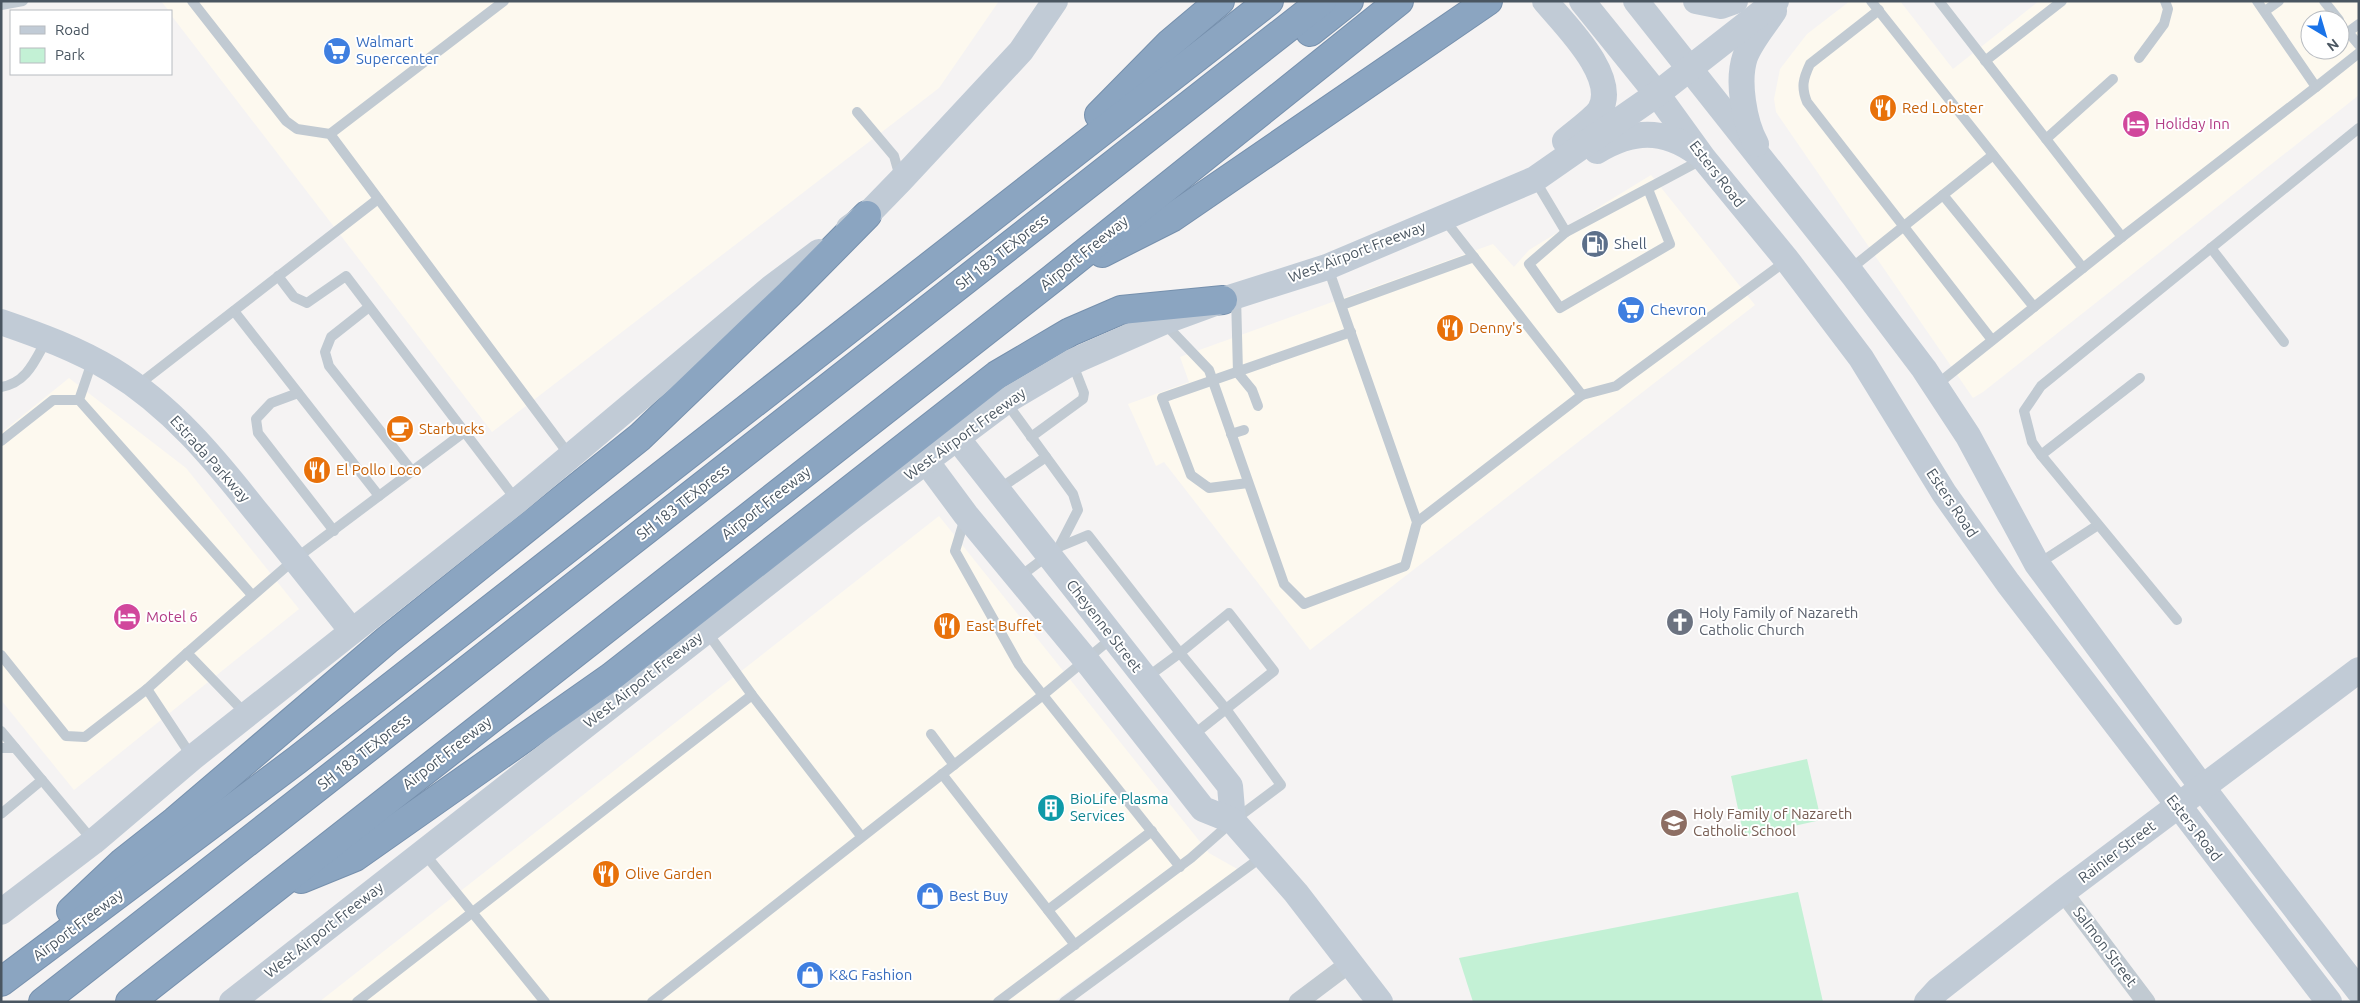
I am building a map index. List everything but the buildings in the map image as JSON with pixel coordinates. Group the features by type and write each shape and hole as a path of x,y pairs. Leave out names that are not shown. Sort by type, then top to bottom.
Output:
{"highway":[{"path":"1026,190 1168,44 1220,1"},
{"name":"Airport Freeway","path":"1,982 297,760 1268,1"},
{"name":"SH 183 TEXpress","path":"41,1002 1322,1"},
{"name":"SH 183 TEXpress","path":"74,1002 1350,1"},
{"name":"Airport Freeway","path":"130,1002 1052,279 1399,1"},
{"path":"1052,279 1173,217 1488,1"},
{"path":"1,978 123,862 387,640 640,437 867,215"},
{"path":"271,891 355,858 603,683 997,374 1070,332 1121,310 1229,298"},
{"path":"41,1002 297,760"}],"main road":[{"path":"1,912 93,842 192,758 516,502 771,288 867,215 1021,51 1055,1"},
{"path":"1535,179 1564,142 1600,110 1604,87 1593,61 1546,1"},
{"name":"Esters Road","path":"1582,1 1657,94 1704,159 1787,260 1860,358 1944,493 1974,536 2329,1002"},
{"path":"1696,1 1721,6 1735,1"},
{"name":"West Airport Freeway","path":"232,1002 706,631 1006,401 1072,362 1163,322 1229,298 1327,267 1535,179 1657,94 1776,1"},
{"path":"1775,177 1749,130 1742,92 1745,57 1782,1"},
{"name":"Esters Road","path":"1637,2 1849,270 1935,386 1968,436 2037,564 2202,787 2359,991"},
{"path":"1535,179 1562,172 1610,143 1635,134 1667,137 1704,159"},
{"name":"Estrada Parkway","path":"1,322 48,338 93,359 137,386 176,418 194,436 352,631"},
{"name":"Cheyenne Street","path":"957,438 998,490 1053,551 1113,637 1230,786 1233,821"},
{"path":"926,461 966,514 1086,660 1203,809 1233,821 1264,856 1380,1002"},
{"name":"Rainier Street","path":"1927,1002 1938,990 2063,892 2359,670"}],"street":[{"name":"Salmon Street","path":"2063,892 2140,1000"},
{"path":"1298,1002 1350,963"}],"lane":[{"path":"1,5 23,1"},
{"path":"192,1 286,121 297,129 330,134 571,457"},
{"path":"330,134 504,1"},
{"path":"1871,1 2083,268"},
{"path":"1939,1 2122,237"},
{"path":"1985,61 2062,1"},
{"path":"2140,58 2164,24 2168,8 2165,1"},
{"path":"2257,1 2316,87"},
{"path":"2264,10 2279,1"},
{"path":"1878,10 1810,64 1804,77 1802,88 1807,102 1992,340"},
{"path":"2350,34 2359,45"},
{"path":"1935,386 2122,237 2359,53"},
{"path":"2046,139 2113,79"},
{"path":"857,112 894,156 901,180"},
{"path":"2177,620 2041,455 2032,442 2024,411 2041,386 2359,128"},
{"path":"1849,270 1993,155"},
{"path":"1648,189 1670,244 1560,308 1529,264 1566,232 1704,159"},
{"path":"1535,179 1566,232"},
{"path":"1943,194 2034,307"},
{"path":"137,386 378,199"},
{"path":"1444,219 1582,395"},
{"path":"2211,248 2284,342"},
{"path":"1342,305 1474,257"},
{"path":"1417,522 1582,395 1616,386 1787,260"},
{"path":"1163,322 1209,370 1284,584 1304,604 1405,566 1417,522 1327,267"},
{"path":"278,276 294,297 307,303 346,276 516,502"},
{"path":"1229,298 1238,373 1252,390 1258,406"},
{"path":"369,307 331,337 325,352 329,366 412,471"},
{"path":"234,311 379,496"},
{"path":"1248,483 1209,488 1191,475 1162,398 1351,332"},
{"path":"1,387 13,386 28,373 48,338"},
{"path":"79,400 93,359"},
{"path":"1030,437 1083,400 1084,393 1072,362"},
{"path":"2041,455 2140,378"},
{"path":"298,393 271,403 256,419 258,433 334,530"},
{"path":"1,440 54,400 79,400 252,595"},
{"path":"1006,401 1030,437 1073,494 1078,510 1053,551"},
{"path":"1231,434 1244,430"},
{"path":"1,655 66,736 84,737 147,688 252,595 295,560 463,433"},
{"path":"998,490 1046,457"},
{"path":"966,514 955,551 1019,665 1180,866"},
{"path":"2037,564 2098,525"},
{"path":"998,1002 1180,866 1233,821 1281,785 1226,709 1088,535 1053,551 1018,579"},
{"path":"1146,679 1229,613 1274,671 1191,737"},
{"path":"706,631 752,695 861,836"},
{"path":"652,1002 1043,695 1113,637"},
{"path":"187,653 247,715"},
{"path":"147,688 192,758"},
{"path":"357,1002 752,695"},
{"path":"1,732 93,842"},
{"path":"931,734 954,765"},
{"path":"1,748 15,748"},
{"path":"942,774 1075,945"},
{"path":"1,814 42,780"},
{"path":"1048,910 1152,831"},
{"path":"423,852 545,1002"},
{"path":"1064,1002 1264,856"}],"shaded area":[{"path":"161,1 999,1 939,88 492,432 172,16 172,10 168,10"},
{"path":"1850,1 1900,1 1953,69 2039,1 2359,1 2359,95 1973,398 1776,112 1774,99 1780,69 1807,34"},
{"path":"1651,175 1755,305 1310,650 1164,462 1156,466 1128,404 1189,382 1180,357 1493,244 1514,267 1529,250"},
{"path":"69,378 186,468 299,609 74,790 1,700 1,433"},
{"path":"939,516 1209,853 1239,870 1053,1002 319,1002"}],"green space":[{"path":"1807,759 1821,820 1744,837 1731,776"},
{"path":"1798,892 1823,1002 1473,1002 1459,958"}],"place":[{"name":"Walmart Supercenter","path":"337,51"},
{"name":"Red Lobster","path":"1883,108"},
{"name":"Holiday Inn","path":"2136,124"},
{"name":"Shell","path":"1595,244"},
{"name":"Chevron","path":"1631,310"},
{"name":"Denny's","path":"1450,328"},
{"name":"Starbucks","path":"400,429"},
{"name":"El Pollo Loco","path":"317,470"},
{"name":"Motel 6","path":"127,617"},
{"name":"Holy Family of Nazareth Catholic Church","path":"1680,622"},
{"name":"East Buffet","path":"947,626"},
{"name":"BioLife Plasma Services","path":"1051,808"},
{"name":"Holy Family of Nazareth Catholic School","path":"1674,823"},
{"name":"Olive Garden","path":"606,874"},
{"name":"Best Buy","path":"930,896"},
{"name":"K&G Fashion","path":"810,975"}]}
